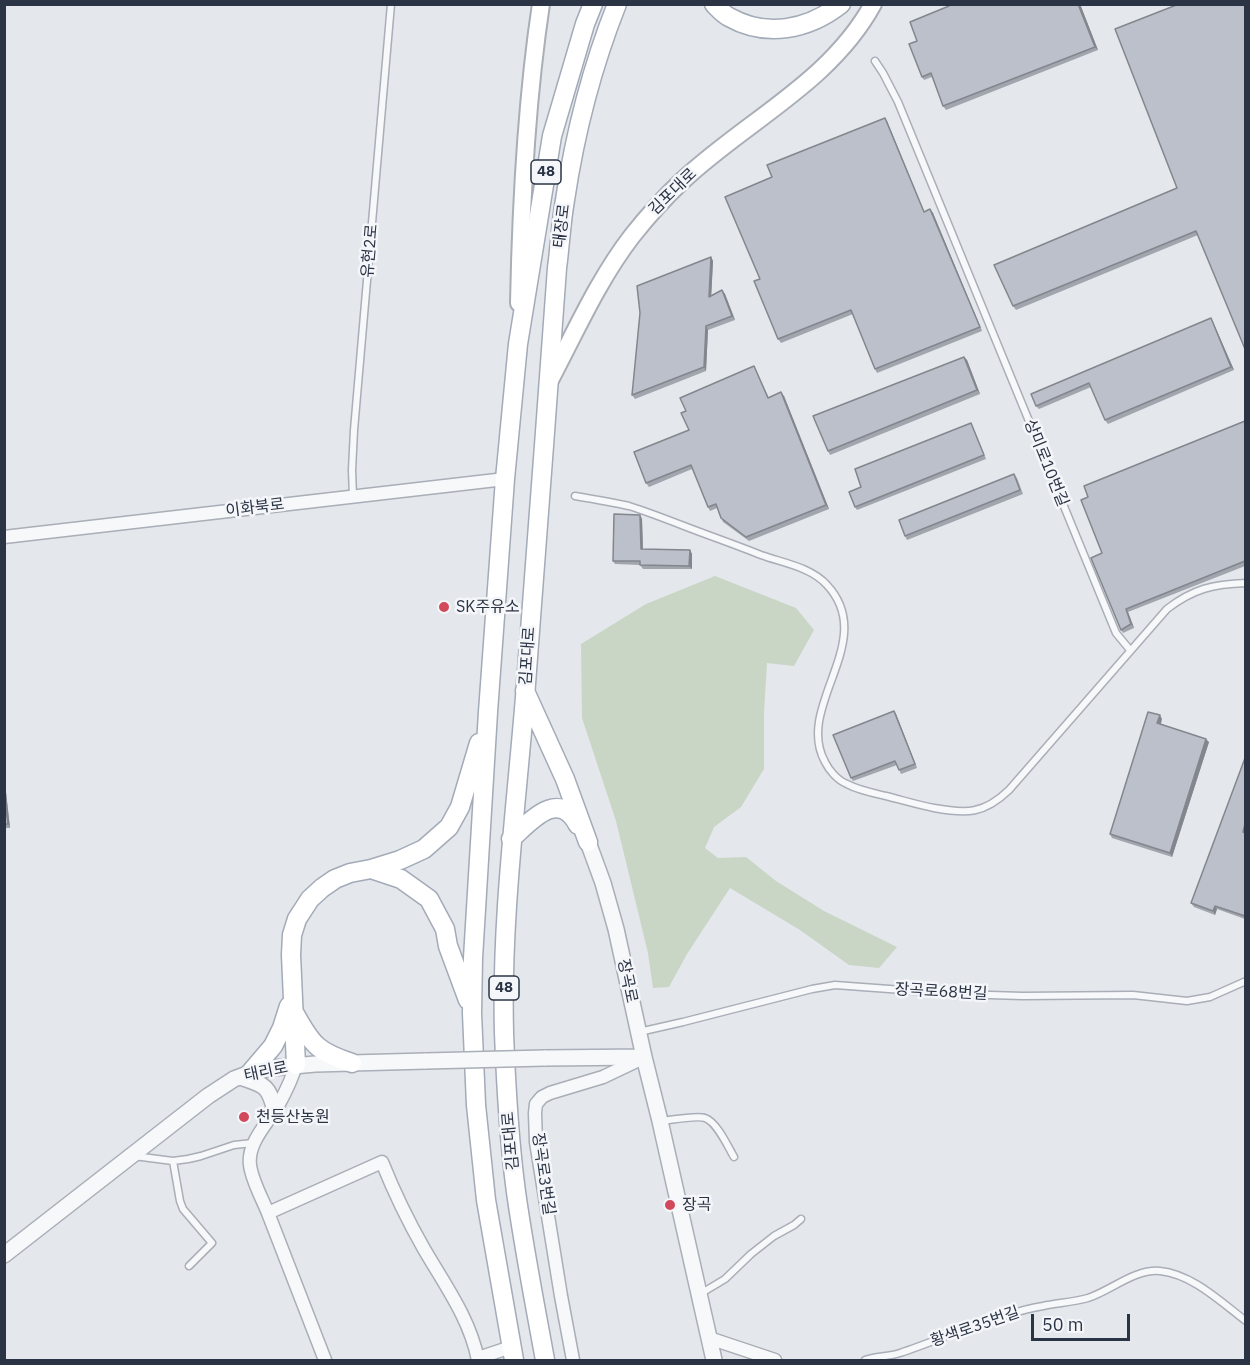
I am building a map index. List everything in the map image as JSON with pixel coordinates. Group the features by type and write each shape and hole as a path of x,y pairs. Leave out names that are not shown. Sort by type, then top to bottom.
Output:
{"main road":[{"name":"김포대로","path":"512,1354 486,1200 476,1105 472,1013 473,958 488,712 518,344 520,250 529,103 541,4"},
{"name":"태장로","path":"518,344 552,136 575,55 593,4"},
{"name":"태장로","path":"548,383 562,224 575,143 597,61 617,4"},
{"path":"714,4 728,16 755,27 778,30 802,25 823,16 841,4"},
{"name":"김포대로","path":"545,1360 516,1190 504,1033 504,966 511,839 525,691 548,383 611,268 631,237 655,208 689,175 803,85 838,53 865,19 873,4"},
{"path":"525,691 561,769 588,842"},
{"path":"296,1065 291,955 292,935 297,919 310,899 334,879 400,860 424,849 449,827 460,807 488,712"},
{"path":"511,839 538,814 548,809 558,808 567,811 575,818 588,842"},
{"path":"371,869 401,879 429,899 445,929 448,946 472,1013"},
{"path":"293,1003 304,1031 315,1045 331,1056 352,1063"},
{"path":"245,1075 268,1053 278,1038 293,1003"}],"street":[{"name":"이화북로","path":"4,537 506,479"},
{"name":"장곡로","path":"588,842 616,929 714,1360"},
{"path":"296,1065 644,1057"},
{"name":"장곡로3번길","path":"573,1360 536,1142 536,1104 550,1093 603,1077 644,1057"},
{"name":"태리로","path":"4,1255 220,1087 245,1075 296,1065 291,1081 275,1111 254,1143 249,1163 325,1360"},
{"path":"245,1075 265,1087 272,1096 275,1111"},
{"path":"268,1213 382,1162 410,1223 468,1325 478,1359 512,1354"},
{"path":"709,1338 775,1360"}],"lane":[{"name":"유현2로","path":"353,497 354,430 391,4"},
{"name":"상미로10번길","path":"875,61 884,73 894,94 1116,633 1130,650"},
{"path":"575,496 611,502 646,512 815,574 826,583 840,605 844,621 844,637 818,725 817,741 820,754 827,767 846,784 932,808 959,812 970,812 999,800 1167,609 1181,598 1205,587 1245,583"},
{"name":"장곡로68번길","path":"638,1032 835,985 957,994 1133,995 1186,1001 1210,997 1245,981"},
{"path":"660,1121 706,1118 717,1128 734,1157"},
{"path":"131,1155 173,1161 201,1156 234,1145 254,1143"},
{"path":"173,1161 183,1209 212,1243 189,1266"},
{"path":"700,1295 724,1279 774,1236 801,1219"},
{"name":"황색로35번길","path":"865,1360 897,1354 1007,1315 1091,1297 1150,1271 1175,1274 1189,1280 1245,1321"}],"green space":[{"path":"715,576 796,608 814,630 794,666 767,663 764,769 741,807 714,827 705,848 718,858 746,857 776,881 824,911 897,947 879,968 849,965 800,930 730,888 687,954 669,987 653,988 648,953 616,821 582,718 581,644 646,604"}],"building":[{"path":"948,4 1078,4 1095,47 943,106 931,73 922,77 909,44 917,41 910,22 949,6"},
{"path":"1179,4 1245,4 1245,349 1196,231 1013,306 994,265 1177,188 1115,29"},
{"path":"885,118 924,212 930,209 980,327 875,369 851,310 778,339 754,281 760,279 725,197 772,177 767,165"},
{"path":"711,257 709,297 722,290 732,316 706,326 704,367 632,395 640,313 637,286"},
{"path":"1211,318 1231,367 1105,420 1089,383 1036,406 1031,394"},
{"path":"964,357 977,390 828,451 813,416"},
{"path":"754,366 768,398 781,392 826,505 746,537 721,518 716,504 708,507 691,465 646,483 634,452 689,430 681,413 686,411 680,398"},
{"path":"1245,421 1245,561 1126,609 1131,624 1121,630 1091,558 1102,553 1081,500 1088,497 1084,486"},
{"path":"971,423 984,455 855,507 849,492 861,487 855,469"},
{"path":"1014,474 1020,490 905,536 899,520"},
{"path":"614,514 640,515 641,549 690,550 689,566 640,565 640,561 613,561"},
{"path":"894,711 915,764 899,770 895,761 851,778 833,735"},
{"path":"1148,712 1160,715 1157,723 1206,739 1170,853 1110,834"},
{"path":"1245,758 1243,832 1245,833 1245,916 1215,906 1213,911 1191,903"},
{"path":"4,794 8,824 4,824"}],"place":[{"name":"SK주유소","path":"444,607"},
{"name":"천등산농원","path":"244,1117"},
{"name":"장곡","path":"670,1205"}]}
